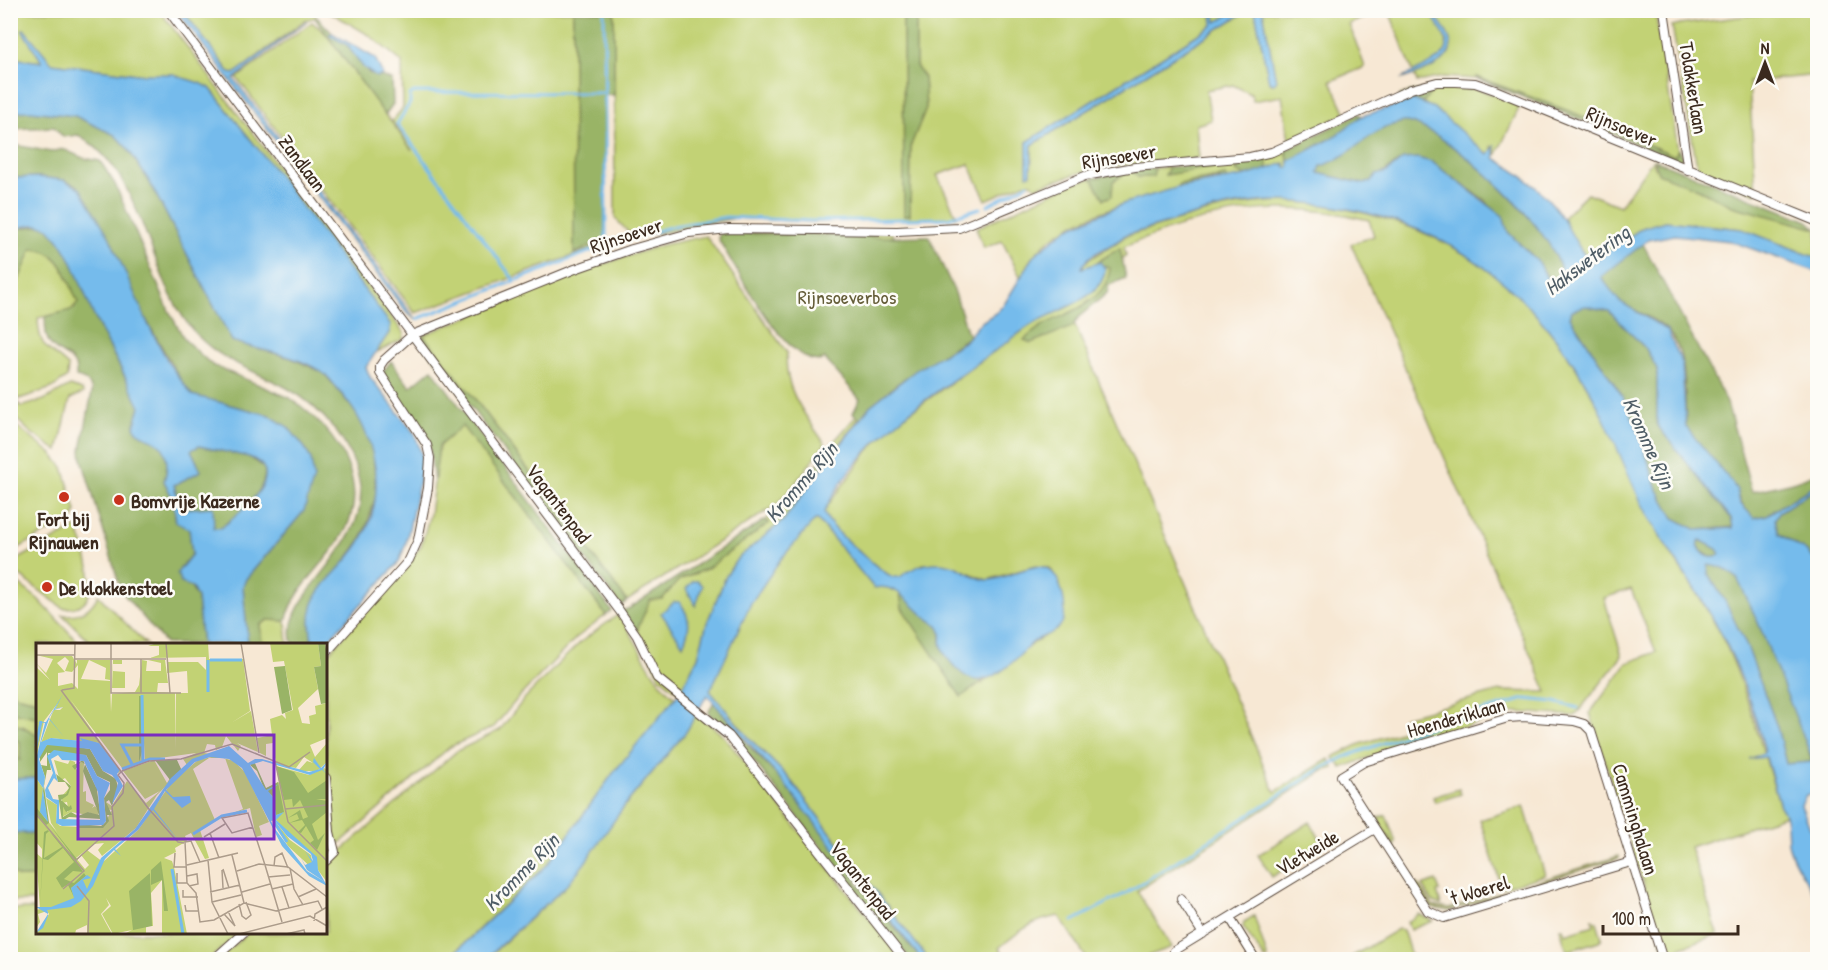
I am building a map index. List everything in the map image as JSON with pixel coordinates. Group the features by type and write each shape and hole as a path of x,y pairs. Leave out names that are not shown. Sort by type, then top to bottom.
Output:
{"street":[{"name":"Zandlaan","path":"168,10 412,335"},
{"name":"Tolakkerlaan","path":"1664,10 1688,171"},
{"name":"Rijnsoever","path":"327,652 387,586 408,560 418,540 428,488 430,458 427,446 380,374 384,360 412,335 536,284 665,239 720,229 897,231 959,228 1085,176 1135,167 1238,159 1272,152 1411,89 1437,82 1475,83 1485,86 1688,171 1818,222"},
{"name":"Vagantenpad","path":"412,335 637,636 657,678 729,736 905,960"},
{"name":"Hoenderiklaan","path":"1373,830 1341,776 1375,759 1508,718 1540,718 1584,724"},
{"name":"Camminghalaan","path":"1584,724 1591,731 1663,960"},
{"path":"327,792 330,832 335,852 327,860"},
{"name":"'t Woerel","path":"1373,830 1428,911 1444,918 1632,862"},
{"name":"Vletweide","path":"1174,951 1373,830"},
{"path":"1181,899 1203,934"},
{"path":"1230,918 1256,960"},
{"path":"213,960 243,934"}],"green space":[{"path":"11,11 160,11 404,333 403,339 373,354 389,333 278,174 210,88 137,74 11,58"},
{"path":"183,11 313,11 317,17 305,20 234,74 230,73"},
{"path":"328,11 573,11 574,253 605,239 605,244 415,313 237,78 312,22 325,33 412,150 392,121 403,108 402,62 369,35"},
{"path":"573,11 614,11 614,95 605,95 605,239 574,254"},
{"path":"614,11 903,11 904,215 910,214 911,145 926,108 924,78 916,66 916,11 1212,11 1213,25 1027,142 1031,174 1032,145 1247,11 1255,11 1269,82 1272,84 1276,81 1263,11 1383,11 1349,24 1365,67 1331,81 1346,114 1289,140 1282,96 1253,101 1251,94 1233,85 1206,90 1211,120 1196,125 1199,158 1095,168 1035,187 1032,183 1024,183 986,200 969,164 937,175 957,217 812,222 735,218 660,233 629,233 615,218"},
{"path":"903,11 916,11 916,66 924,78 926,108 911,145 910,215 904,215"},
{"path":"1215,11 1237,11 1216,23"},
{"path":"1389,11 1655,11 1678,149 1675,156 1574,113 1477,77 1477,79 1443,77 1417,82"},
{"path":"1782,11 1817,11 1817,75 1749,82 1756,194 1703,173 1697,166 1672,26"},
{"path":"317,17 332,33 330,35 347,45 369,73 392,80 393,104 385,115 315,18"},
{"path":"1476,77 1574,113 1675,156 1678,149 1682,156 1680,162 1477,79"},
{"path":"1445,84 1471,90 1462,84 1521,104 1495,158 1496,150 1492,146 1491,154 1484,152 1423,102 1438,85"},
{"path":"1438,85 1423,102 1398,104 1400,95"},
{"path":"31,111 75,116 115,135 128,149 149,181 232,341 291,358 324,373 358,415 373,448 376,495 360,541 346,560 311,637 313,643 293,643 292,626 298,608 339,552 351,532 359,510 360,487 357,472 344,443 324,417 300,396 228,359 197,335 180,312 167,286 133,200 119,175 101,152 78,135 63,137 54,127 11,129 11,112"},
{"path":"1358,114 1362,116 1332,138 1289,161 1286,150"},
{"path":"1404,122 1422,127 1447,142 1503,190 1550,245 1561,269 1560,286 1551,287 1545,273 1531,254 1513,239 1486,201 1431,162 1398,162 1364,184 1318,173 1319,167 1370,135"},
{"path":"10,144 51,152 63,149 83,158 100,161 115,184 169,311 185,340 212,365 290,398 323,427 336,443 346,461 352,480 354,500 349,520 339,541 295,599 286,621 268,620 260,625 262,643 248,643 243,586 246,579 304,511 311,460 305,448 288,428 269,415 192,395 183,384 135,300 109,236 77,185 64,180 38,177 11,178"},
{"path":"1286,150 1290,168 1286,168 1284,163 1268,170 1266,156"},
{"path":"1266,156 1268,170 1246,176 1236,171 1246,161"},
{"path":"1653,159 1655,168 1733,206 1817,229 1817,258 1742,229 1665,221 1642,228 1591,263 1569,233 1563,218 1587,193 1620,206"},
{"path":"1655,160 1808,221 1817,229 1732,206 1701,190 1658,173"},
{"path":"1246,161 1236,170 1246,176 1228,180 1225,176 1179,184 1180,187 1113,208 1067,228 1047,242 1031,258 1021,278 1002,241 984,248 976,228 1075,182 1131,170 1153,176 1155,168 1169,167 1166,175"},
{"path":"1221,164 1222,166 1165,175 1169,167"},
{"path":"1155,168 1153,177 1138,177 1133,172"},
{"path":"1127,172 1113,181 1112,196 1104,199 1092,178"},
{"path":"1225,176 1228,180 1217,179 1180,187 1179,184"},
{"path":"1287,201 1340,208 1389,220 1433,237 1473,260 1509,288 1542,322 1572,362 1606,421 1648,515 1704,605 1731,656 1754,719 1780,806 1786,815 1690,847 1718,934 1665,953 1590,713 1627,663 1656,652 1631,589 1604,598 1622,656 1575,716 1515,712 1383,752 1342,768 1333,757 1360,744 1407,730 1403,717 1500,691 1547,692 1351,244 1374,236 1369,220 1304,209 1274,209 1244,211 1186,224 1124,247 1126,255 1107,285 1070,314 1275,792 1329,759 1334,768 1323,771 1137,891 1172,947 1145,957 1087,959 1059,916 1034,923 1013,936 999,948 1005,957 1002,959 928,959 788,777 751,740 710,691 751,603 780,560 814,520 818,520 874,588 884,586 900,593 902,609 982,684 1017,654 1056,630 1060,584 1050,568 1035,566 987,580 950,565 923,564 900,578 892,577 843,537 824,512 868,451 894,424 1039,319 1088,296 1100,262 1085,268 1081,266 1092,258 1125,236 1186,218 1224,208"},
{"path":"43,225 60,242 79,277 98,324 140,407 134,427 144,436 162,446 167,466 164,481 173,499 176,522 189,529 192,554 180,568 197,598 202,643 165,643 120,587 82,459 81,450 92,392 87,382 76,377 72,361 55,349 47,339 45,317 74,309 78,302 62,267 51,254 42,250 32,249 17,284 11,284 11,235 14,229"},
{"name":"Rijnsoeverbos","path":"732,232 892,233 932,364 859,418 783,521 737,559 726,576 707,623 698,657 679,693 660,677 637,630 650,599 662,599 679,580 706,569 769,523 765,520 782,508 799,490 819,461 829,457 833,450 829,451 830,446 857,415 854,412 861,401"},
{"name":"Rijnsoeverbos","path":"722,233 929,236 955,293 969,337 898,383 870,406 860,419 853,413 860,399 825,359 812,360 797,351 781,336 766,316 720,242 718,237"},
{"path":"706,236 787,353 786,366 792,390 803,412 825,444 775,506 627,601 475,399 423,335 592,268 662,245"},
{"path":"1643,244 1727,403 1752,492 1793,482 1817,473 1817,484 1767,515 1753,518 1719,466 1689,434 1686,427 1683,364 1675,341 1668,331 1651,318 1620,302 1605,286 1601,275"},
{"path":"1120,248 1126,278 1109,285 1107,293 1080,316 1072,327 1031,343 1024,340 1044,325 1078,309 1096,296 1103,288 1110,268 1095,263"},
{"path":"31,249 42,250 57,260 78,302 70,311 38,318 40,336 46,347 68,366 67,377 52,388 16,400 21,407 44,400 70,386 82,390 83,393 70,399 58,451 30,432 11,414 10,284 17,284"},
{"path":"1585,306 1609,311 1646,349 1657,369 1657,425 1731,518 1733,527 1697,530 1674,518 1658,490 1635,422 1621,394 1570,317 1572,310"},
{"path":"423,335 475,399 627,601 622,605 420,340"},
{"path":"391,361 410,387 432,369 612,611 606,615 462,426 439,446 434,484 429,439 386,383 383,372"},
{"path":"11,422 52,454 63,467 76,511 74,518 11,552"},
{"path":"462,425 606,615 576,638 518,698 494,727 450,747 339,844 335,838 327,770 327,655 401,573 421,546 430,514 439,446"},
{"path":"199,446 249,457 265,468 262,486 257,494 221,528 214,529 180,509 174,485 201,471 191,450"},
{"path":"834,450 793,505 789,502 829,451"},
{"path":"1817,488 1817,562 1806,551 1779,534 1775,519 1779,512"},
{"path":"765,520 769,523 706,569 679,580 662,599 650,600 637,630 622,611 630,608"},
{"path":"77,527 91,578 90,590 86,600 77,606 63,608 11,569 11,563"},
{"path":"1700,540 1718,549 1720,554 1713,558 1701,551 1698,543"},
{"path":"1708,565 1724,568 1737,578 1802,731 1811,762 1786,764 1777,727 1748,649 1725,601 1708,574"},
{"path":"11,578 38,599 79,643 36,643 36,700 15,695 11,688"},
{"path":"900,593 940,628 942,647 954,665 974,678 987,678 961,697 902,608"},
{"path":"98,595 145,643 91,643 63,615 74,615 92,605"},
{"path":"618,615 650,669 675,697 646,737 614,772 547,865 447,959 218,960 247,934 327,934 327,863 457,751 500,730 525,698 582,641"},
{"path":"268,620 286,621 288,643 262,643 260,625"},
{"path":"1817,625 1817,674 1812,652"},
{"path":"11,688 15,695 36,700 36,717 11,712"},
{"path":"714,702 746,743 782,781 841,855 858,884 921,959 910,959 735,737 708,713"},
{"path":"19,711 36,717 36,734 23,726 11,727 10,712"},
{"path":"696,714 723,735 902,960 485,960 564,888 625,805 686,732"},
{"path":"18,725 36,734 36,778 11,779 11,757 20,760 20,742 11,737 11,727"},
{"path":"10,737 21,742 20,760 11,757"},
{"path":"1459,789 1461,794 1435,802 1433,797"},
{"path":"1524,806 1545,875 1502,888 1480,820"},
{"path":"1386,815 1396,843 1394,845 1378,818"},
{"path":"1376,819 1413,877 1410,878 1373,821"},
{"path":"1310,822 1323,844 1272,877 1258,855"},
{"path":"10,833 36,833 36,877 18,877 11,871"},
{"path":"1619,856 1619,858 1449,911 1432,908 1414,885 1417,884 1433,906 1449,909"},
{"path":"10,871 18,877 36,877 36,901 11,901"},
{"path":"1436,881 1440,891 1437,892 1441,905 1433,902 1422,886"},
{"path":"10,909 36,909 36,934 239,934 209,959 11,959"},
{"path":"1419,914 1433,921 1410,930 1407,922"},
{"path":"1254,916 1268,959 1265,959 1243,927 1244,922"},
{"path":"1592,919 1597,922 1602,938 1567,951 1560,928 1563,928 1565,934 1594,925"},
{"path":"1398,929 1403,930 1412,959 1348,959"}],"water":[{"path":"177,11 183,11 230,73 234,74 307,21 234,79 416,320 406,312"},
{"path":"1212,11 1215,11 1216,22 1237,11 1247,11 1032,145 1031,174 1027,175 1027,142 1213,25"},
{"path":"1255,11 1263,11 1276,81 1274,84 1269,82"},
{"path":"1429,11 1432,11 1445,29 1451,48 1448,55 1435,66 1402,79 1431,63 1445,52 1446,39"},
{"path":"24,29 52,63 137,74 174,74 210,88 278,174 391,325 389,333 366,367 370,377 415,434 423,459 420,478 406,543 399,562 326,643 313,643 310,626 315,598 360,542 369,523 374,503 376,482 374,462 361,424 351,406 323,373 290,357 232,341 149,181 128,149 115,135 75,116 31,111 11,112 11,58 42,62 22,30"},
{"path":"332,33 375,58 383,75 376,77 363,67 347,45 329,35"},
{"name":"Hakswetering","path":"1414,100 1434,108 1488,155 1495,146 1495,158 1522,176 1555,207 1591,263 1642,228 1665,221 1742,229 1817,258 1817,272 1730,241 1675,235 1648,240 1601,277 1619,301 1667,330 1682,363 1686,427 1730,480 1737,490 1740,503 1754,518 1767,515 1817,484 1817,488 1779,512 1775,519 1779,534 1806,551 1817,562 1817,625 1812,652 1818,674 1817,792 1806,795 1801,805 1817,846 1817,890 1813,892 1790,849 1786,820 1766,757 1749,759 1764,753 1764,747 1748,695 1727,644 1644,508 1586,384 1564,350 1539,318 1483,266 1416,229 1378,216 1338,207 1268,201 1224,207 1125,235 1089,258 1082,268 1100,262 1105,268 1102,279 1095,289 1073,304 1034,323 913,409 863,456 841,482 824,512 843,537 892,577 900,577 920,566 935,563 951,565 984,580 1037,566 1046,568 1053,573 1059,583 1064,601 1063,620 1056,630 1035,641 1009,665 989,678 975,680 969,678 957,670 948,658 942,647 940,629 895,591 882,587 874,588 818,520 815,520 780,560 751,603 710,691 751,740 788,777 928,959 921,959 782,781 707,695 686,732 625,805 584,864 564,888 485,959 447,960 547,865 614,772 679,693 698,657 707,623 726,576 737,559 783,521 870,406 916,370 964,342 980,323 997,312 1005,303 1034,255 1067,229 1125,203 1176,188 1246,176 1285,163 1286,168 1289,168 1289,161 1332,138 1362,116","holes":["1404,122 1422,127 1447,142 1503,190 1550,245 1561,269 1560,286 1551,287 1540,264 1508,232 1503,216 1432,162 1417,158 1403,159 1387,172 1376,175 1370,182 1364,184 1318,173 1321,166 1332,162 1392,125","1586,306 1609,311 1646,349 1657,369 1657,425 1731,518 1733,528 1697,530 1674,518 1658,490 1635,422 1621,394 1570,317 1572,310","1700,540 1717,549 1720,554 1716,557 1707,556 1702,552 1698,543","1708,565 1724,568 1737,578 1757,620 1812,758 1811,762 1786,764 1777,727 1748,649 1725,601 1708,574"]},
{"path":"38,177 64,180 80,188 109,236 149,326 170,365 192,395 269,415 288,427 305,448 311,460 314,478 304,511 246,579 243,586 248,643 202,643 197,598 192,587 181,583 177,573 192,554 189,529 176,522 173,499 164,481 167,466 162,446 144,436 134,427 140,407 93,314 70,259 58,239 47,228 36,225 19,228 11,235 11,178","holes":["199,446 249,457 261,464 265,473 264,483 258,493 249,504 221,528 214,528 213,507 180,509 174,485 201,471 191,450"]},
{"path":"693,581 698,581 702,586 696,606 686,589"},
{"path":"674,602 680,602 688,618 688,628 683,645 661,613"},
{"path":"36,778 36,833 11,833 11,779"}],"waterway":[{"path":"604,10 606,246"},
{"path":"514,280 397,124 410,103 410,95 414,92 605,93"},
{"path":"988,205 1028,184"},
{"path":"417,319 612,243 674,226 726,217 812,221 948,218 980,208"},
{"path":"1073,921 1128,892 1319,770 1347,756 1426,728 1525,699 1554,702 1578,708"}],"place":[{"name":"Fort bij Rijnauwen","path":"64,497"},
{"name":"Bomvrije Kazerne","path":"119,500"},
{"name":"De klokkenstoel","path":"47,587"}],"water label":[{"name":"Kromme Rijn","path":"1649,443"},
{"name":"Kromme Rijn","path":"801,482"},
{"name":"Kromme Rijn","path":"521,872"}]}
